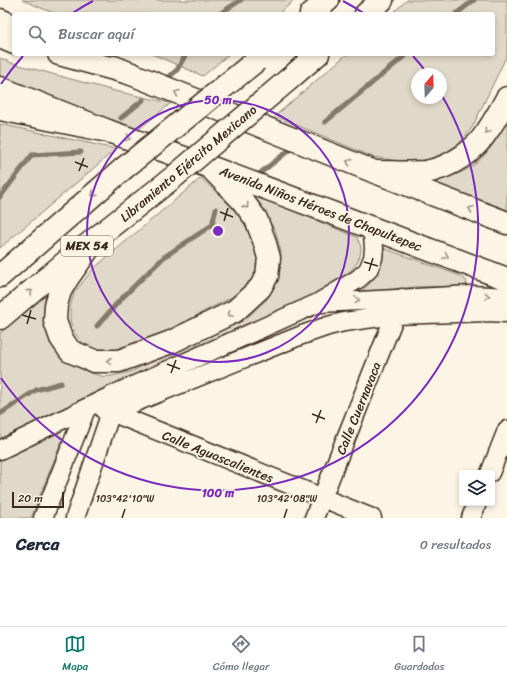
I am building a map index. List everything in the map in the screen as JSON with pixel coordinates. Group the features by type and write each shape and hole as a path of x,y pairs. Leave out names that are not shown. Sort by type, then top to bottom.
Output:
{"main road":[{"path":"313,12 328,0"},
{"path":"368,12 382,0"},
{"path":"0,20 12,25"},
{"path":"0,37 12,41"},
{"path":"66,56 132,74"},
{"path":"87,56 375,172 507,223"},
{"name":"Libramiento Ejército Mexicano","path":"0,318 96,238 175,176 316,56"},
{"name":"MEX 54","path":"0,275 123,169 260,57"},
{"name":"Avenida Niños Héroes de Chapultepec","path":"0,88 108,131 210,167 507,279"},
{"path":"375,172 425,172 441,167 458,159 473,148 488,131 507,98"},
{"path":"0,109 108,131"},
{"path":"96,238 60,291 56,305 55,321 61,338 70,351 94,361 119,361 171,342 235,311 260,288 267,276 269,258 256,219 242,200 210,167"}],"street":[{"path":"0,450 117,393 318,303 358,279 368,270 373,258 374,248 370,227"},
{"path":"318,303 472,295 507,297"},
{"name":"Calle Cuernavaca","path":"314,518 402,298"},
{"path":"75,518 111,412 302,335 344,322 395,315 488,312 507,313"},
{"path":"43,518 86,409"},
{"name":"Calle Aguascalientes","path":"86,409 111,412 372,518"},
{"path":"491,470 507,430"},
{"path":"471,518 476,506"}],"shaded area":[{"path":"22,0 295,0 280,12 51,12"},
{"path":"407,0 507,0 507,55 473,126 460,143 445,153 426,160 409,163 373,157 275,116 345,56 495,56 495,12 394,12"},
{"path":"157,56 227,56 203,76"},
{"path":"0,58 12,63 115,91 171,103 137,131 0,77"},
{"path":"507,118 507,210 428,181 460,173 479,161 495,141"},
{"path":"0,124 116,149 0,248"},
{"path":"201,178 228,203 251,232 257,247 258,263 252,278 238,294 124,353 96,352 84,344 75,334 70,321 70,307 74,293 93,269"},
{"path":"242,190 357,237 361,249 360,257 356,264 336,283 313,296 0,444 0,333 52,291 63,354 73,365 88,372 105,377 130,372 250,315 267,299 280,269 281,252 275,230 262,211"},
{"path":"383,248 461,276 467,281 466,286 415,287 359,293 377,274"},
{"path":"56,431 63,438 31,518 0,518 0,459"}],"waterway":[{"path":"222,12 241,0"},
{"path":"459,12 474,0"},
{"path":"170,76 177,70 185,56"},
{"path":"325,122 405,56"},
{"path":"121,118 143,100"},
{"path":"259,174 293,147"},
{"path":"0,197 32,155 81,152"},
{"path":"97,326 121,299 164,257 212,225 216,209"},
{"path":"0,414 36,390 61,383"}]}
